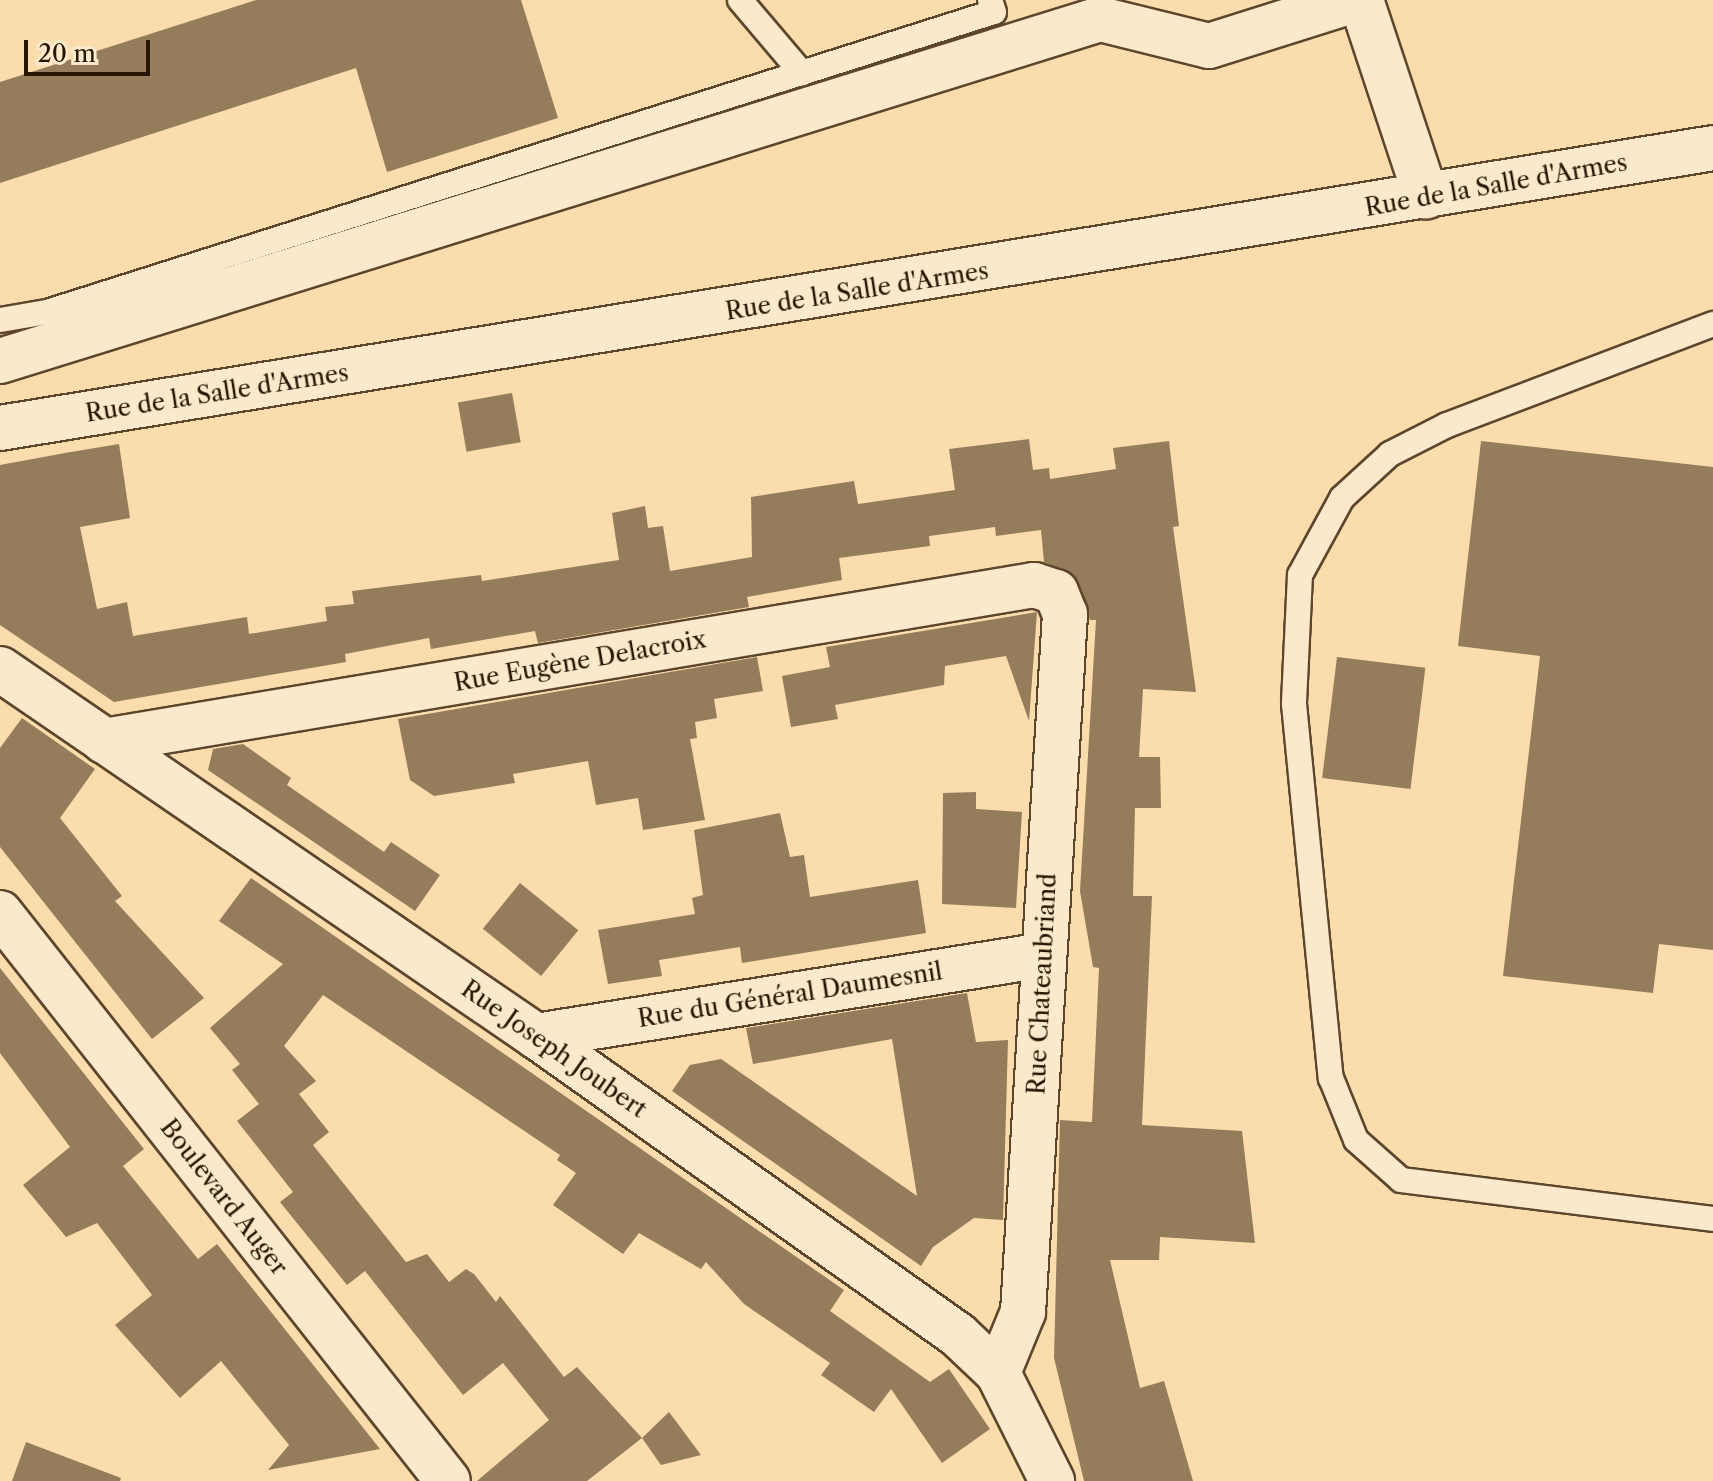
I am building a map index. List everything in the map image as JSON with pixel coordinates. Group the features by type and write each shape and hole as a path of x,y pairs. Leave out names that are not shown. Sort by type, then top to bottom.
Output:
{"street":[{"path":"0,361 1100,19 1209,46 1358,0 1426,197"},
{"name":"Rue de la Salle d'Armes","path":"0,428 1713,148"},
{"name":"Rue Eugène Delacroix","path":"104,741 1034,585 1056,592"},
{"name":"Rue Chateaubriand","path":"998,1373 1023,1312 1065,614 1056,592"},
{"name":"Rue Joseph Joubert","path":"0,669 536,1036 958,1335 998,1373 1052,1481"},
{"name":"Boulevard Auger","path":"0,913 448,1481"},
{"name":"Rue du Général Daumesnil","path":"536,1036 1044,955"}],"lane":[{"path":"740,0 802,73"},
{"path":"0,320 47,312 994,12 990,0"},
{"path":"1713,324 1447,425 1380,463 1342,498 1300,575 1294,704 1331,1078 1356,1140 1401,1180 1713,1219"}],"building":[{"path":"256,0 521,0 558,118 387,172 356,68 0,183 0,82"},
{"path":"512,393 521,442 467,452 458,403"},
{"path":"1029,439 1033,470 1049,468 1050,479 1116,469 1113,448 1169,441 1179,526 1173,527 1196,692 1143,689 1139,757 1160,757 1161,808 1135,808 1133,896 1152,896 1142,1125 1242,1131 1255,1243 1160,1237 1159,1260 1110,1260 1140,1388 1164,1381 1193,1481 1084,1481 1054,1358 1060,1120 1092,1122 1099,968 1093,967 1080,891 1096,620 1090,620 1073,574 1044,562 1041,530 996,536 995,527 929,536 930,546 839,558 842,580 747,597 749,607 538,643 535,631 431,649 429,638 345,654 346,662 114,702 0,625 0,465 65,453 119,444 130,518 80,527 97,609 127,602 133,636 247,617 249,634 327,621 325,607 354,604 352,591 481,575 482,581 619,560 612,513 645,506 648,528 663,526 670,571 752,557 751,497 854,481 858,504 955,490 949,449"},
{"path":"1481,441 1713,467 1713,950 1659,944 1653,993 1503,976 1540,656 1458,646"},
{"path":"1037,612 1029,721 1006,656 945,666 944,685 835,705 838,719 791,727 782,676 830,667 826,647"},
{"path":"757,657 763,691 714,699 717,718 695,722 697,738 690,739 705,820 643,830 638,798 596,805 588,761 513,774 515,783 434,796 410,780 398,719"},
{"path":"1337,657 1425,668 1410,789 1322,778"},
{"path":"22,718 95,769 60,818 122,896 115,901 204,998 152,1039 0,847 0,748"},
{"path":"243,744 291,778 287,785 384,852 391,842 440,875 415,911 208,770 213,749"},
{"path":"976,792 976,809 1022,812 1016,908 942,904 943,793"},
{"path":"780,813 790,857 804,855 810,897 918,880 926,933 742,963 740,947 659,960 662,976 608,984 598,930 695,914 692,898 703,895 694,830"},
{"path":"251,878 844,1290 830,1311 930,1382 949,1369 990,1429 942,1463 891,1389 874,1412 821,1375 830,1363 744,1304 706,1262 701,1269 639,1233 623,1254 553,1205 576,1173 557,1160 560,1155 323,995 284,1046 316,1081 299,1094 329,1132 313,1145 406,1262 427,1254 449,1282 466,1269 474,1274 496,1302 500,1296 564,1377 577,1367 642,1438 587,1481 477,1481 549,1420 503,1363 463,1395 365,1271 347,1285 280,1202 293,1192 237,1121 259,1104 232,1070 240,1064 210,1028 283,964 219,921"},
{"path":"520,883 578,930 541,976 483,929"},
{"path":"0,968 144,1149 123,1166 198,1259 217,1244 380,1449 268,1470 289,1445 221,1361 180,1398 115,1325 152,1295 97,1223 66,1237 23,1185 70,1147 0,1053"},
{"path":"967,993 976,1042 1008,1040 1003,1220 974,1218 933,1247 921,1266 672,1091 690,1065 721,1059 917,1196 892,1039 753,1064 746,1028"},
{"path":"669,1412 701,1455 661,1465 642,1438"},
{"path":"26,1442 121,1478 120,1481 12,1481"}]}
